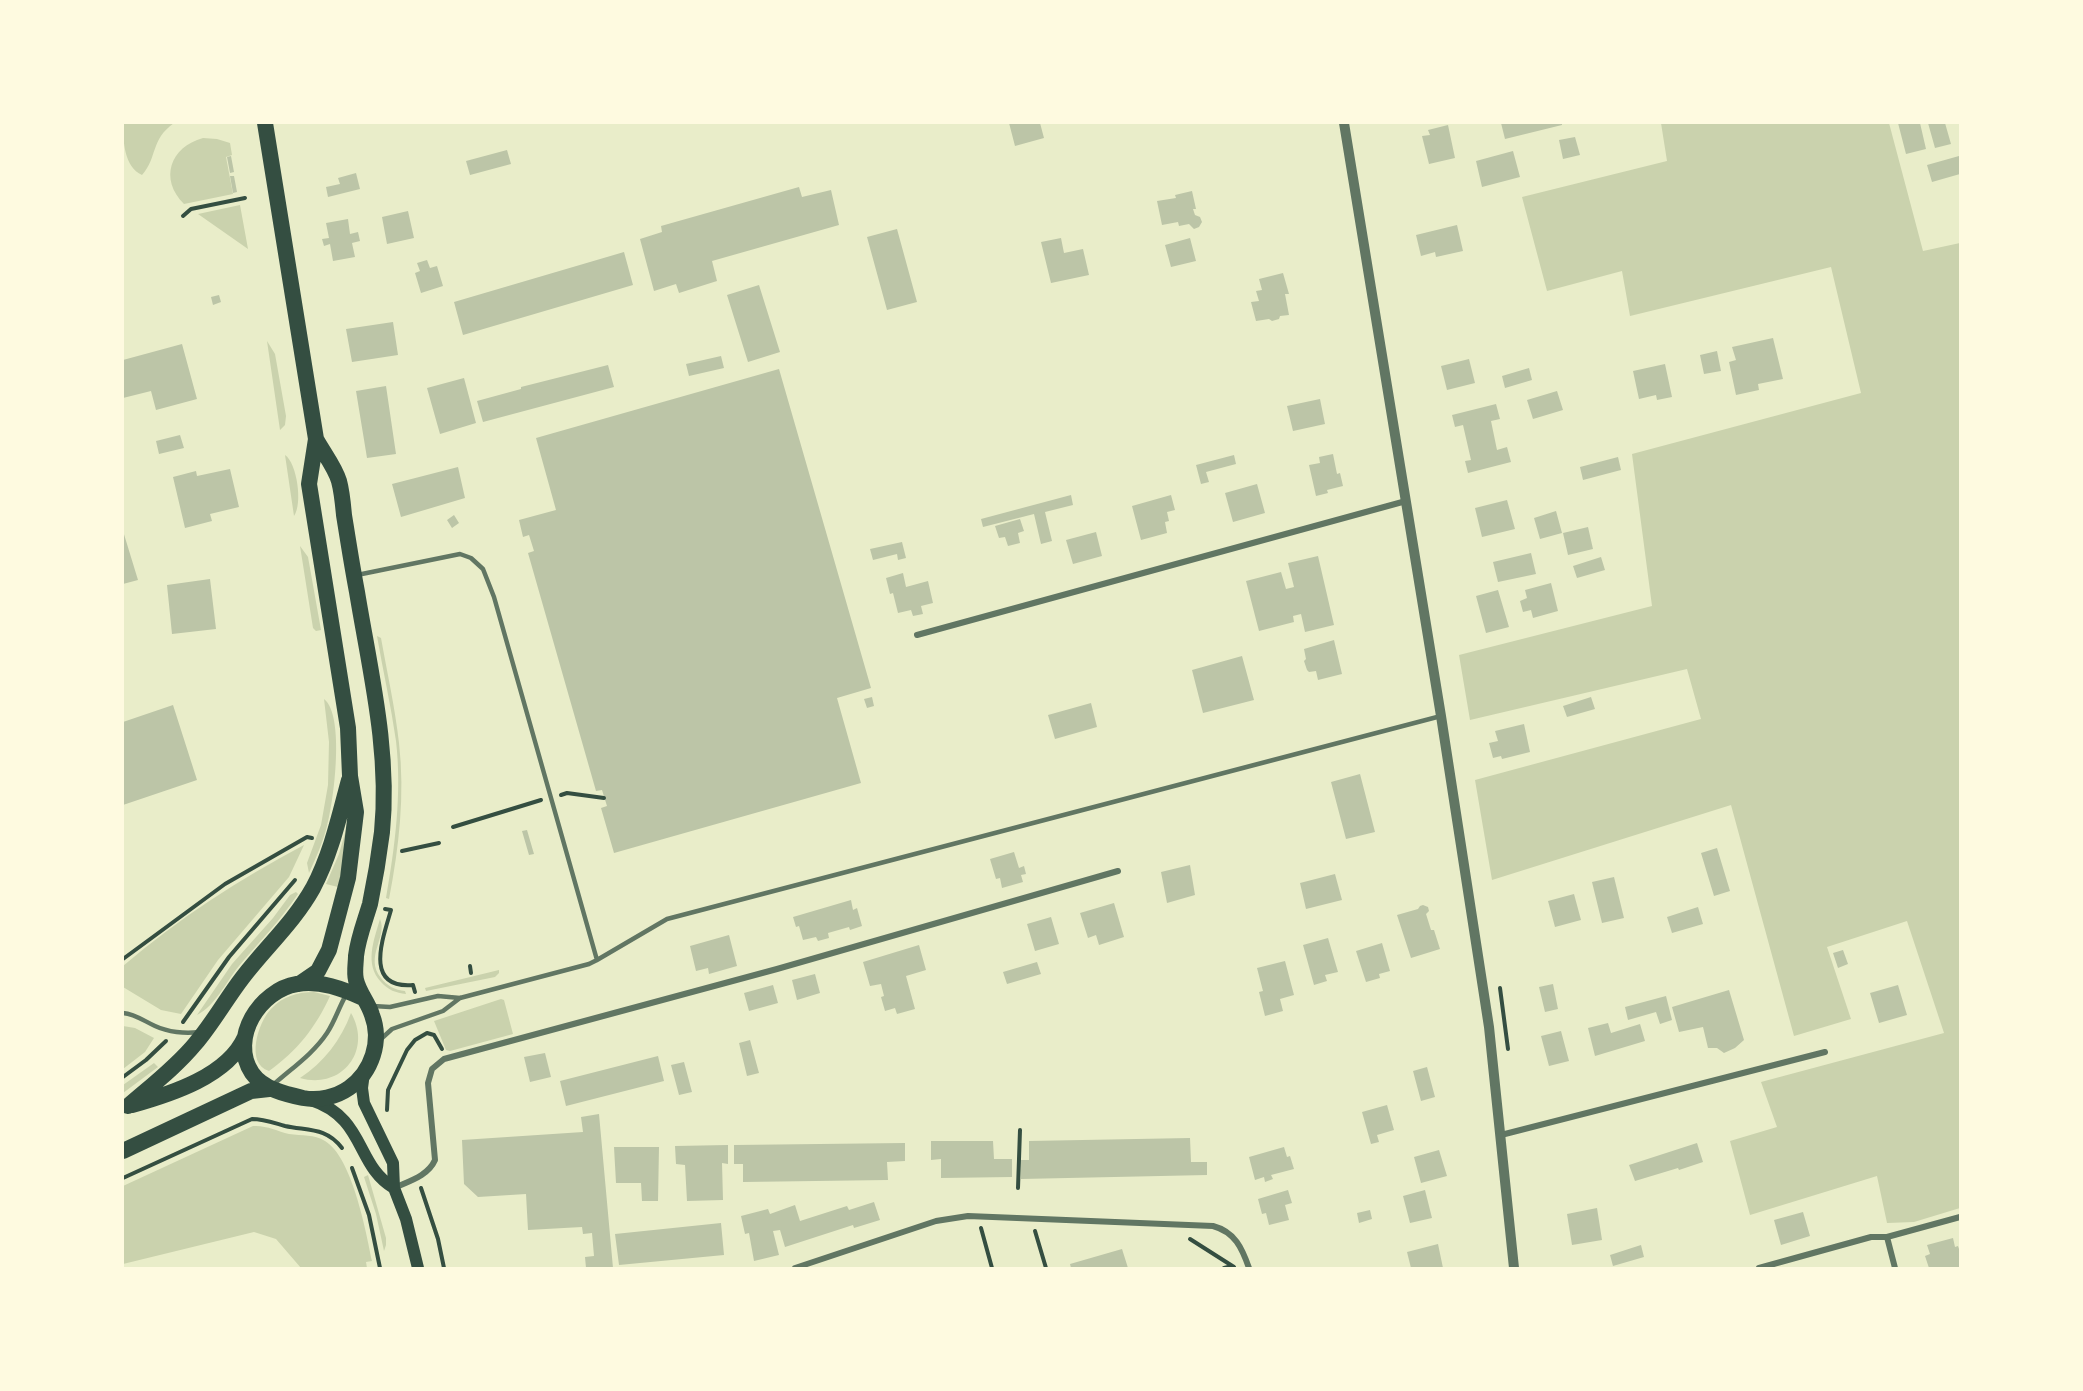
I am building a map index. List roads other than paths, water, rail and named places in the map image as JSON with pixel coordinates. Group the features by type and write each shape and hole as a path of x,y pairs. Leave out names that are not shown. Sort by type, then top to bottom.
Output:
{"highway":[{"path":"265,123 316,439 309,484 346,718 350,776 357,812 344,898 325,961 318,971 299,984"},
{"path":"123,1151 251,1091 269,1089 316,1099 335,1095 351,1086 364,1073 372,1060 375,1046 375,1023 355,976 357,952 375,881 382,832 383,758 339,480 316,439"},
{"path":"126,1107 173,1067 205,1031 243,976 287,927 312,889 329,852 350,776"},
{"path":"126,1107 164,1096 222,1067 240,1049 252,1017 264,1001 280,989 299,984 319,984 347,992 364,1000"},
{"path":"246,1036 248,1066 253,1075 269,1089"}],"main road":[{"path":"364,1073 362,1088 364,1103 393,1163 394,1188 406,1219 418,1268"},
{"path":"308,1098 328,1107 345,1121 358,1139 375,1172 384,1182 394,1188"}],"street":[{"path":"1344,123 1441,716 1489,1028 1515,1268"},
{"path":"916,635 1406,501"},
{"path":"394,1188 432,1168 435,1160 429,1076 437,1063 447,1058 777,969 1118,871"},
{"path":"1501,1135 1825,1052"},
{"path":"795,1268 936,1221 968,1216 1213,1226 1227,1232 1238,1242 1249,1268"},
{"path":"1759,1268 1871,1237 1887,1237 1960,1217"},
{"path":"1887,1237 1895,1268"}],"lane":[{"path":"354,576 455,553 471,558 483,570 488,578 500,619 597,960"},
{"path":"364,1000 381,1007 432,997 460,998 589,964 667,919 1441,716"},
{"path":"269,1089 310,1054 321,1041 331,1026 355,976"},
{"path":"375,1046 392,1029 443,1011 460,998"},
{"path":"123,1013 174,1031 188,1033 205,1031"}]}
